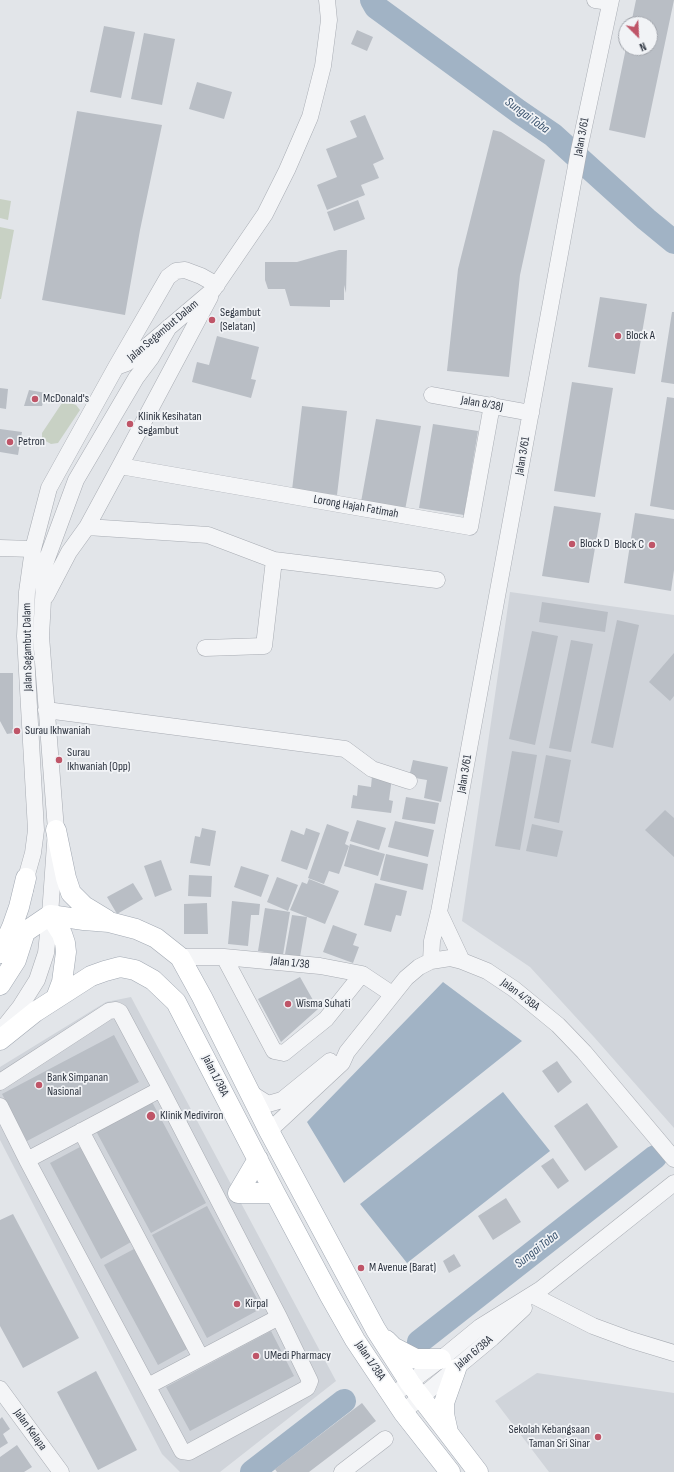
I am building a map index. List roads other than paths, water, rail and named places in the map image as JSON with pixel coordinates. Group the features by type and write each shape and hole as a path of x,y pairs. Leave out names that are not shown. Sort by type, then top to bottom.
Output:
{"main road":[{"path":"56,830 66,878 71,893 84,906 110,922"},
{"path":"0,953 14,920 26,878"},
{"path":"0,985 16,960 25,932 50,915 62,934 66,952 62,982 56,998"},
{"name":"Jalan 1/38A","path":"50,915 110,922 136,929 156,938 180,957 202,997 269,1131 376,1330 415,1391 448,1436 478,1472"},
{"name":"Jalan 1/38A","path":"0,1040 35,1012 56,998 91,976 105,971 120,968 135,970 153,980 176,1002 258,1159 274,1181 330,1296 355,1340 398,1404 450,1472"},
{"path":"250,1094 251,1113 254,1124 274,1181 325,1234"},
{"path":"238,1193 258,1159"},
{"path":"238,1193 274,1181"},
{"path":"376,1330 393,1347 416,1358 448,1364 444,1403 444,1414 448,1436"}],"street":[{"name":"Jalan Segambut Dalam","path":"25,932 26,878 33,853 36,830 26,636 27,592 33,549 48,488 116,367 127,362 215,287 265,214 287,170 310,116 323,66 329,20 328,0"},
{"name":"Jalan 3/61","path":"431,961 432,941 439,912 573,186 605,1"},
{"path":"44,600 70,552 87,527 215,287 201,276 185,270 176,271 168,277 116,367"},
{"name":"Jalan Segambut Dalam","path":"0,1032 20,1007 37,980 46,953 50,915 56,830 41,636 45,564 76,480 136,378 151,358 169,327"},
{"name":"Jalan 8/38J","path":"432,395 531,413"},
{"name":"Lorong Hajah Fatimah","path":"120,466 470,527 492,405"},
{"path":"87,527 208,535 274,560 437,580"},
{"path":"0,548 33,549"},
{"path":"206,648 264,646 274,560"},
{"path":"46,710 345,749 372,769 409,781"},
{"path":"439,912 462,961"},
{"path":"224,956 274,1051 284,1053 326,1019 362,974"},
{"name":"Jalan 1/38","path":"180,957 224,956 320,966 362,974 392,994"},
{"name":"Jalan 4/38A","path":"269,1131 342,1063 347,1052 359,1039 392,994 406,978 419,967 431,961 450,958 487,971 514,988 558,1025 584,1052 674,1159"},
{"path":"0,1082 109,1011 116,1010 120,1012 279,1317 310,1381 307,1388 189,1452 182,1451 27,1160 0,1106"},
{"name":"Jalan 4/38A","path":"250,1094 268,1104 282,1100 336,1056 347,1052"},
{"path":"27,1160 161,1089"},
{"path":"81,1131 201,1358"},
{"name":"Jalan 6/38A","path":"398,1404 448,1364 480,1327 536,1294 674,1182"},
{"path":"220,1202 238,1193"},
{"path":"536,1294 593,1326 631,1340 674,1352"},
{"path":"148,1386 279,1317"},
{"name":"Jalan Kelapa","path":"0,1389 61,1472"},
{"path":"342,1472 385,1439"}],"water":[{"path":"443,982 522,1041 344,1183 307,1122"},
{"path":"503,1092 550,1151 407,1263 360,1204"}],"waterway":[{"name":"Sungai Toba","path":"372,0 376,7 553,135 646,219 674,242"},
{"name":"Sungai Toba","path":"419,1342 655,1157"},
{"name":"Sungai Toba","path":"252,1472 344,1401"}],"place":[{"name":"Segambut (Selatan)","path":"212,320"},
{"name":"Block A","path":"618,336"},
{"name":"McDonald's","path":"35,399"},
{"name":"Klinik Kesihatan Segambut","path":"130,424"},
{"name":"Petron","path":"10,442"},
{"name":"Block D","path":"572,544"},
{"name":"Block C","path":"652,545"},
{"name":"Surau Ikhwaniah","path":"17,731"},
{"name":"Surau Ikhwaniah (Opp)","path":"59,760"},
{"name":"Wisma Suhati","path":"288,1004"},
{"name":"Bank Simpanan Nasional","path":"39,1085"},
{"name":"Klinik Mediviron","path":"151,1116"},
{"name":"M Avenue (Barat)","path":"361,1268"},
{"name":"Kirpal","path":"237,1304"},
{"name":"UMedi Pharmacy","path":"256,1356"},
{"name":"Sekolah Kebangsaan Taman Sri Sinar","path":"598,1437"}]}
